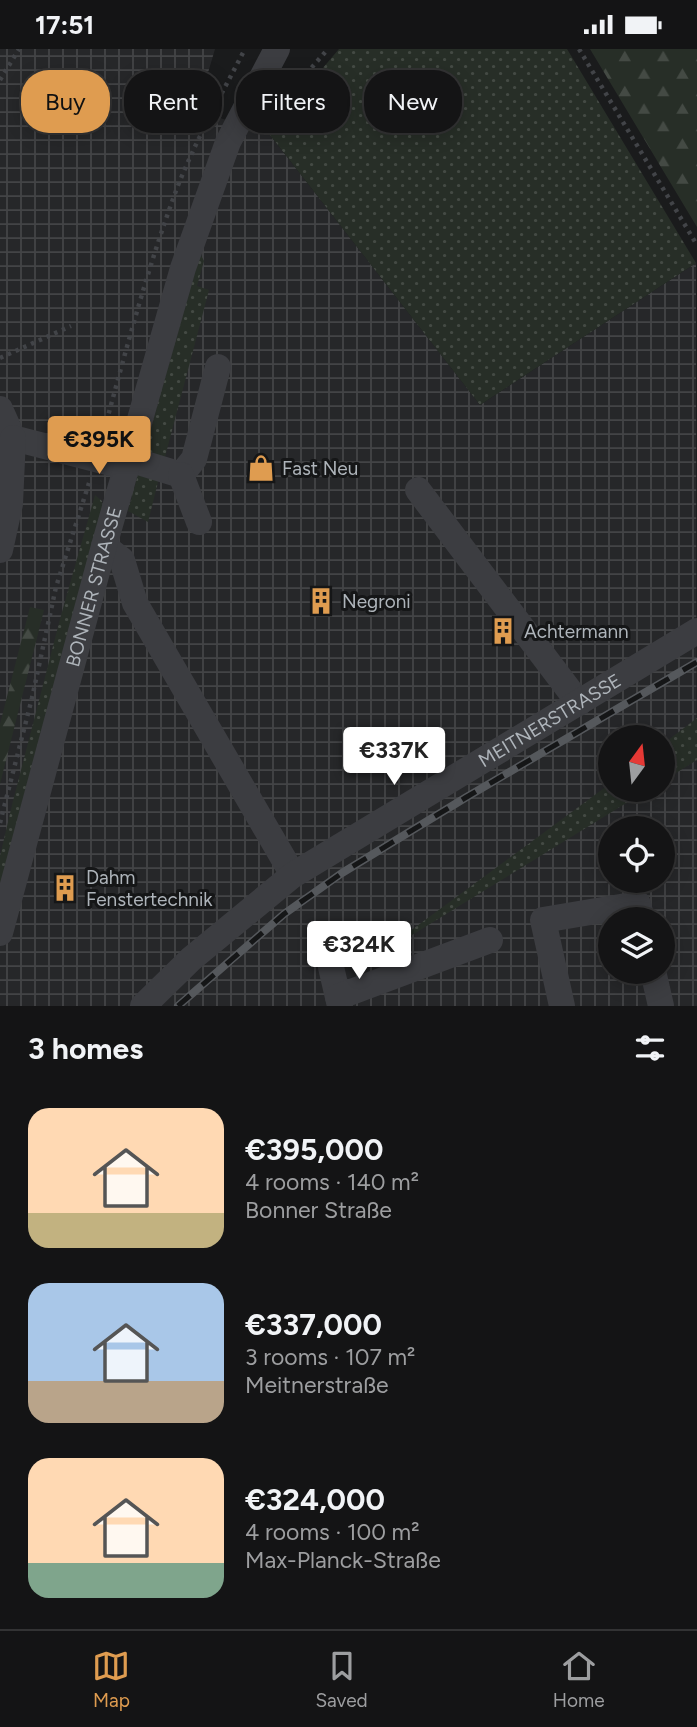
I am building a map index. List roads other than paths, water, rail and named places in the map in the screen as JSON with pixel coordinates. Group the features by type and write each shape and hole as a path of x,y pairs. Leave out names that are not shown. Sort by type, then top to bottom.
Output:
{"street":[{"name":"BONNER STRASSE","path":"0,933 166,324 201,214 232,131 277,49"},
{"path":"181,475 194,460 218,367"},
{"path":"0,409 13,439 10,505 0,550"},
{"path":"13,439 181,475"},
{"path":"181,475 199,521"},
{"path":"418,490 579,703"},
{"path":"104,546 122,560 135,603 293,876"},
{"name":"MEITNERSTRASSE","path":"143,1006 191,959 293,876 697,631"},
{"path":"621,907 639,904 640,907"},
{"path":"562,1006 543,920 598,911"},
{"path":"331,967 339,1001 490,940"},
{"path":"656,984 661,1006"}],"railway":[{"path":"178,1006 284,914 342,873 697,662"}],"place":[{"name":"Fast Neu","path":"261,468"},
{"name":"Negroni","path":"321,601"},
{"name":"Achtermann","path":"503,631"},
{"name":"Dahm Fenstertechnik","path":"65,888"}]}
